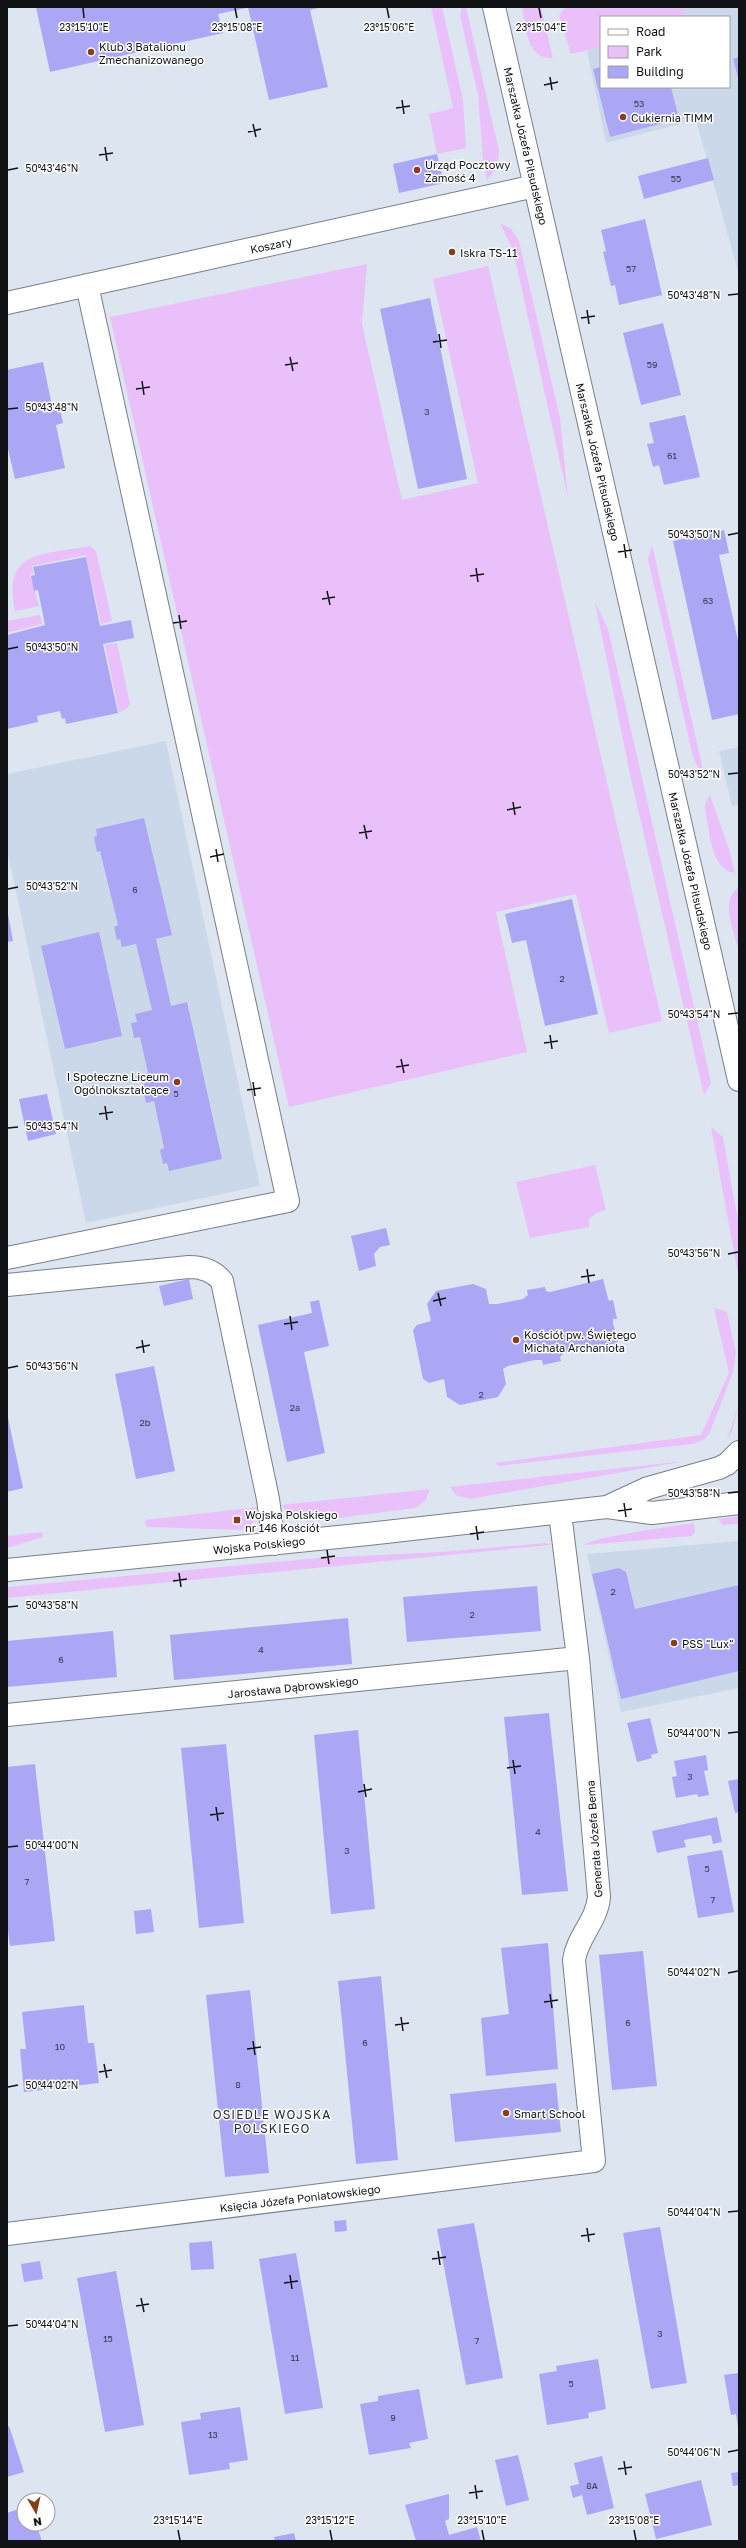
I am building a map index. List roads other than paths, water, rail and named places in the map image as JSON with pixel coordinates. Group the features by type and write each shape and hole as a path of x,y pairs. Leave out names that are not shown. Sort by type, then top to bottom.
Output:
{"street":[{"name":"Marszałka Józefa Piłsudskiego","path":"494,7 739,1080"},
{"name":"Koszary","path":"7,303 535,186"},
{"path":"7,1258 288,1200 87,285"},
{"path":"7,1285 189,1267 199,1267 216,1274 222,1281 268,1499 274,1544"},
{"name":"Wojska Polskiego","path":"607,1507 648,1488 719,1468 727,1464 739,1452"},
{"name":"Wojska Polskiego","path":"7,1570 274,1544 607,1507 652,1513 739,1503"},
{"name":"Generała Józefa Bema","path":"560,1513 578,1658 599,1893 597,1910 577,1948 574,1960 594,2161"},
{"name":"Jarosława Dąbrowskiego","path":"7,1716 578,1658"},
{"name":"Księcia Józefa Poniatowskiego","path":"7,2234 594,2161"}],"place":[{"name":"Klub 3 Batalionu Zmechanizowanego","path":"91,52"},
{"name":"Cukiernia TIMM","path":"623,117"},
{"name":"Urząd Pocztowy Zamość 4","path":"417,170"},
{"name":"Iskra TS-11","path":"452,252"},
{"name":"I Społeczne Liceum Ogólnokształcące","path":"177,1082"},
{"name":"Kościół pw. Świętego Michała Archanioła","path":"516,1340"},
{"name":"Wojska Polskiego nr 146 Kościół","path":"237,1520"},
{"name":"PSS \"Lux\"","path":"674,1643"},
{"name":"Smart School","path":"506,2113"}],"district":[{"name":"OSIEDLE WOJSKA POLSKIEGO","path":"272,2121"}]}
